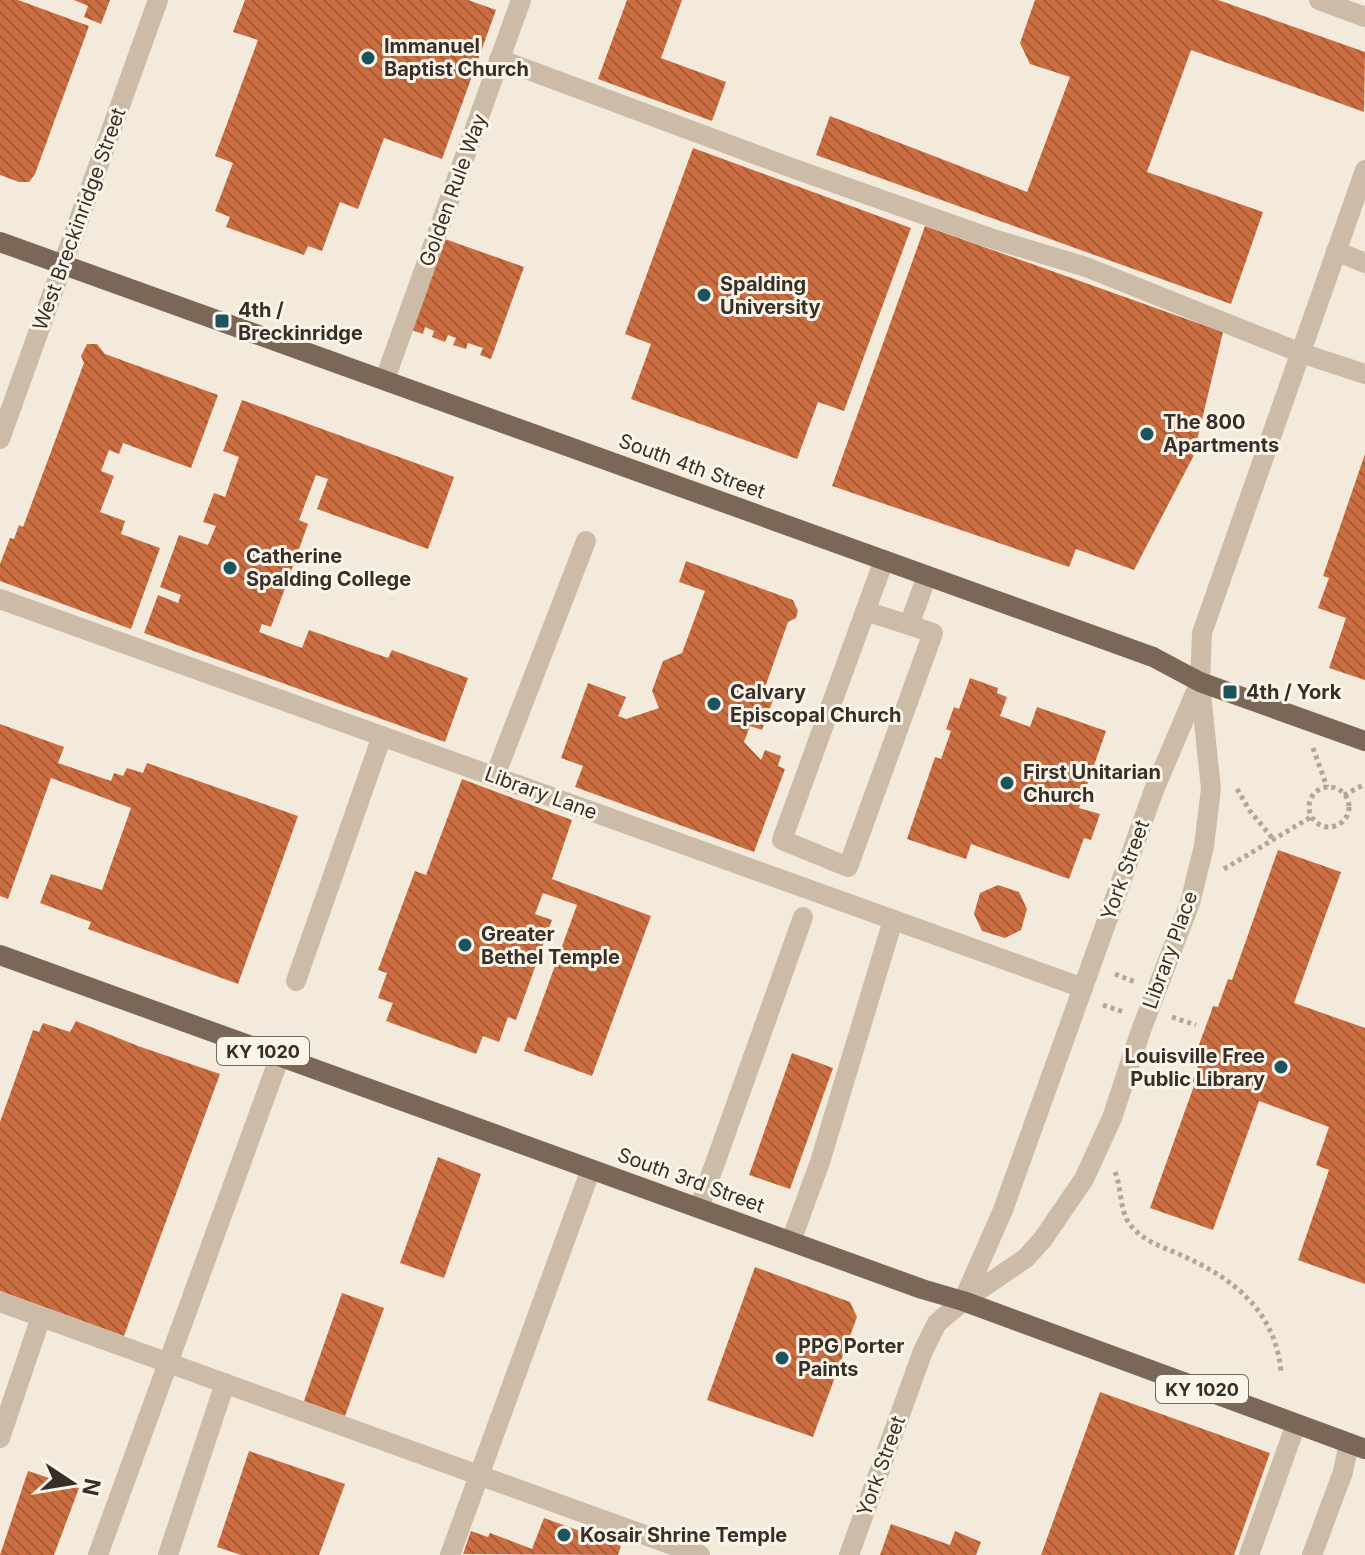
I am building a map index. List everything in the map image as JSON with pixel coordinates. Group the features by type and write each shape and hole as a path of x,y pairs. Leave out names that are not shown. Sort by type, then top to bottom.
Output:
{"main road":[{"name":"South 4th Street","path":"0,242 1153,657 1200,682 1365,741"},
{"name":"South 3rd Street","path":"0,955 1357,1446"}],"street":[{"name":"West Breckinridge Street","path":"0,439 158,0"},
{"name":"Golden Rule Way","path":"385,379 521,0"},
{"path":"1319,0 1363,10"},
{"path":"499,59 792,168 990,238 1086,267 1301,353 1365,374"},
{"name":"York Street","path":"849,1555 923,1351 937,1323 963,1301 1003,1210 1154,790 1200,682 1202,633 1365,170"},
{"path":"1336,251 1365,263"},
{"path":"495,776 586,541"},
{"path":"865,611 933,633 848,867 782,840 865,611 884,560"},
{"path":"909,625 927,576"},
{"name":"Library Lane","path":"0,599 1083,988"},
{"name":"Library Place","path":"963,1301 1026,1258 1043,1239 1084,1179 1112,1118 1140,1033 1190,903 1204,846 1211,789 1200,682"},
{"path":"296,981 382,736"},
{"path":"699,1208 803,917"},
{"path":"791,1241 820,1162 893,920"},
{"path":"98,1555 280,1056"},
{"path":"450,1555 591,1169"},
{"path":"0,1302 700,1555"},
{"path":"0,1438 41,1317"},
{"path":"168,1555 225,1383"},
{"path":"1249,1555 1296,1424"},
{"path":"1312,1555 1343,1472 1357,1446"}],"path":[{"path":"1310,740 1327,787"},
{"path":"1344,795 1365,784"},
{"path":"1327,787 1344,795 1349,810 1340,825 1324,827 1311,817 1310,802 1319,790 1327,787"},
{"path":"1237,789 1273,839"},
{"path":"1223,869 1311,817"},
{"path":"1104,1005 1112,1008"},
{"path":"1172,1017 1196,1025"},
{"path":"1114,1167 1121,1185 1125,1217 1132,1228 1152,1243 1203,1266 1241,1292 1266,1319 1279,1349 1281,1372"}],"building":[{"path":"0,0 18,0 89,26 35,174 29,182 0,175"},
{"path":"74,0 110,0 101,24 84,17 88,6"},
{"path":"245,0 468,0 496,10 442,159 384,138 358,209 340,202 322,251 308,246 304,255 226,227 230,217 215,211 233,163 215,156 258,40 233,32"},
{"path":"627,0 682,0 661,58 726,82 712,121 598,79"},
{"path":"1035,0 1218,0 1365,52 1364,112 1191,50 1147,172 1263,212 1231,304 816,155 830,116 1027,192 1070,77 1030,64 1020,43"},
{"path":"693,148 911,228 844,411 818,402 797,459 631,399 651,344 625,334"},
{"path":"925,226 1223,332 1193,457 1134,570 1076,549 1069,567 832,486"},
{"path":"442,238 524,267 491,359 480,355 483,348 468,343 466,349 453,345 456,338 448,335 445,342 432,337 434,331 425,327 423,334 409,329"},
{"path":"87,344 97,344 105,354 218,395 191,468 123,443 119,454 109,450 101,471 114,476 100,512 125,521 121,534 160,548 131,629 0,581 0,564 10,538 14,539 19,525 23,527 84,363 81,356"},
{"name":"Catherine Spalding College","path":"242,400 454,477 428,549 317,509 328,479 316,475 299,520 308,524 271,627 262,624 259,632 302,648 309,630 388,658 392,650 468,678 445,742 144,633 158,595 178,603 181,595 160,587 179,535 208,545 216,526 203,522 214,493 225,497 239,457 223,451"},
{"path":"1365,454 1365,680 1329,668 1346,618 1318,608 1329,578 1323,576"},
{"name":"Calvary Episcopal Church","path":"686,561 793,600 798,611 796,618 788,622 762,696 773,700 762,730 750,726 744,742 761,760 765,750 781,756 778,766 785,769 754,852 575,787 583,766 561,758 588,683 626,697 618,716 626,719 659,708 652,691 663,661 682,653 705,591 679,582"},
{"name":"First Unitarian Church","path":"970,678 998,688 997,693 1007,697 1000,716 1030,727 1037,707 1106,731 1079,808 1100,814 1091,840 1084,838 1069,879 971,844 966,859 907,839 935,757 941,759 951,731 946,729 954,707 959,709"},
{"path":"0,724 64,747 58,763 111,781 114,773 123,776 127,768 143,773 147,763 298,816 238,984 88,929 91,922 40,903 51,874 102,890 131,808 51,778 8,899 0,896"},
{"name":"Greater Bethel Temple","path":"462,779 572,820 552,879 651,916 592,1076 524,1051 577,905 543,893 535,914 552,920 516,1020 508,1017 499,1042 483,1036 476,1054 386,1021 393,1003 378,998 387,973 378,970 415,871 426,875"},
{"name":"Louisville Free Public Library","path":"1278,850 1341,872 1294,1003 1365,1028 1365,1284 1298,1260 1329,1170 1316,1165 1329,1127 1259,1101 1213,1230 1150,1208 1195,1083 1192,1082 1203,1052 1197,1050 1213,1006 1218,1007 1228,979 1232,980"},
{"path":"998,885 1019,892 1027,909 1021,930 1005,938 982,931 974,914 980,893"},
{"path":"76,1021 220,1074 124,1336 0,1291 0,1122 33,1030 39,1032 43,1023 70,1032"},
{"path":"792,1053 833,1068 790,1189 749,1175"},
{"path":"438,1157 481,1174 444,1278 400,1263"},
{"name":"PPG Porter Paints","path":"755,1267 850,1302 857,1317 813,1437 707,1400"},
{"path":"342,1293 384,1308 345,1416 304,1401"},
{"path":"1100,1392 1270,1453 1234,1555 1041,1555"},
{"path":"249,1451 345,1484 319,1555 241,1555 217,1547"},
{"path":"28,1471 79,1488 54,1555 0,1555"},
{"name":"Kosair Shrine Temple","path":"544,1518 621,1546 618,1555 463,1554 471,1531 488,1537 490,1533 532,1549"},
{"path":"891,1524 950,1545 955,1531 981,1542 976,1555 880,1555"}],"place":[{"name":"Immanuel Baptist Church","path":"368,58"},
{"name":"Spalding University","path":"704,295"},
{"name":"4th / Breckinridge","path":"222,321"},
{"name":"The 800 Apartments","path":"1147,434"},
{"name":"Catherine Spalding College","path":"230,568"},
{"name":"4th / York","path":"1230,692"},
{"name":"Calvary Episcopal Church","path":"714,704"},
{"name":"First Unitarian Church","path":"1007,783"},
{"name":"Greater Bethel Temple","path":"465,945"},
{"name":"Louisville Free Public Library","path":"1281,1067"},
{"name":"PPG Porter Paints","path":"782,1358"},
{"name":"Kosair Shrine Temple","path":"564,1535"}]}
